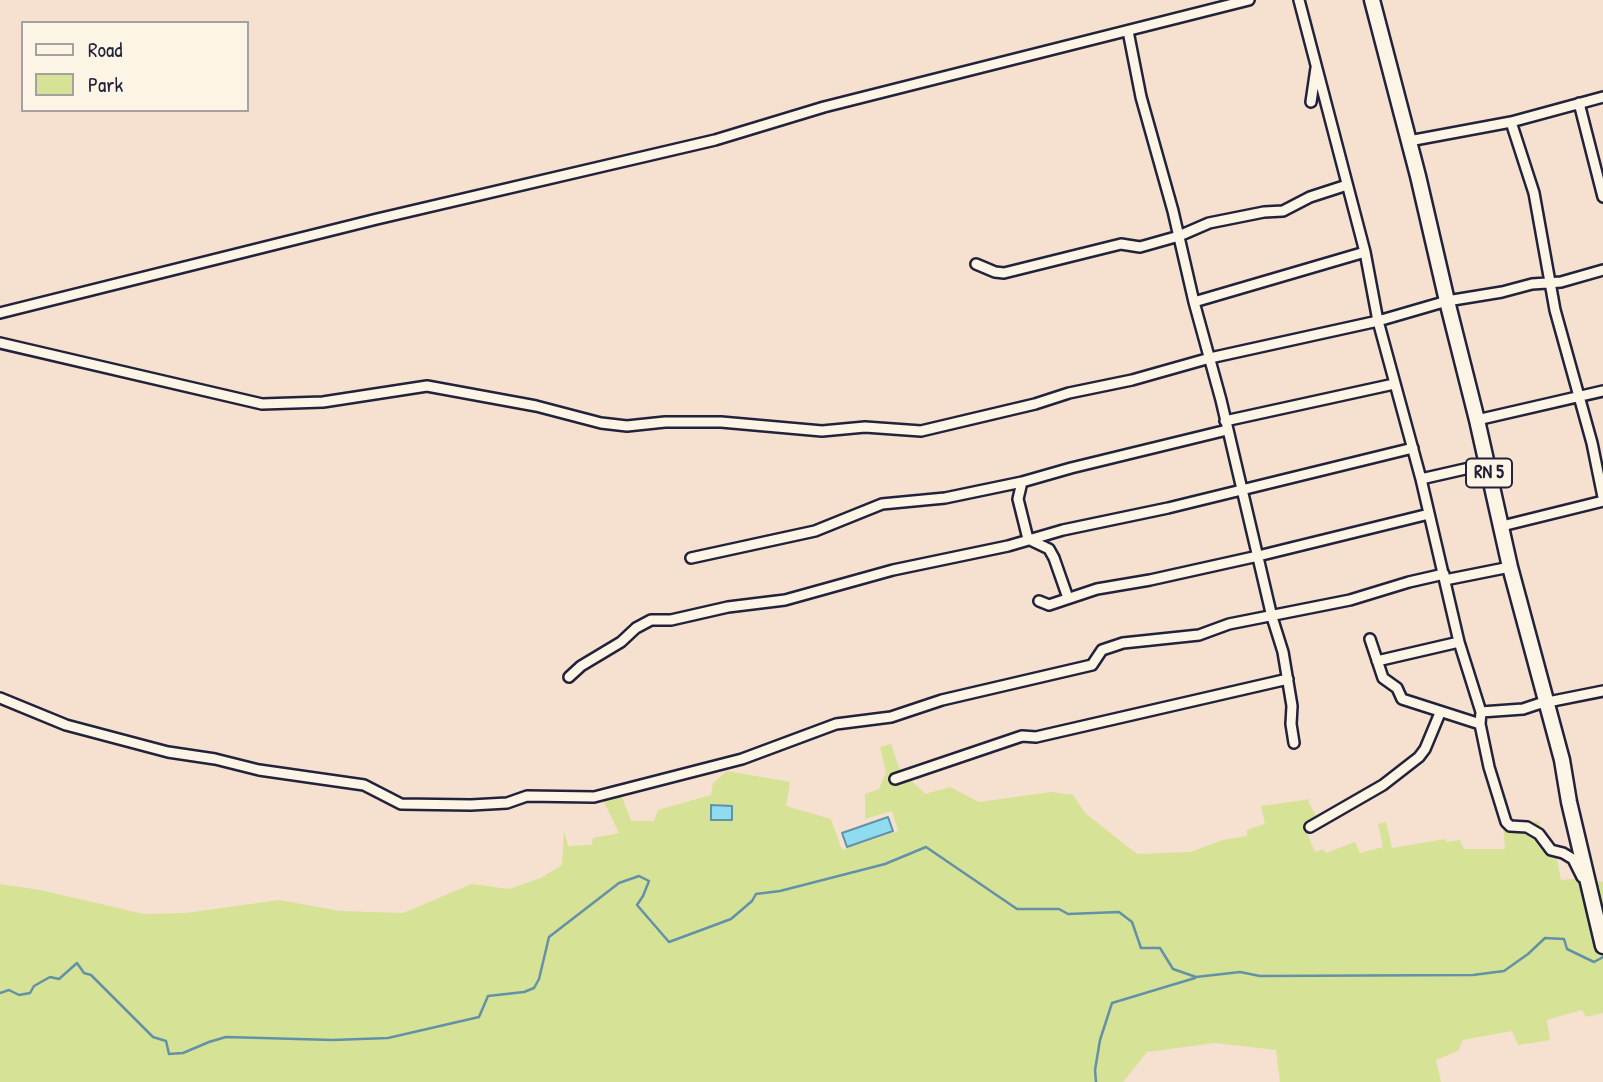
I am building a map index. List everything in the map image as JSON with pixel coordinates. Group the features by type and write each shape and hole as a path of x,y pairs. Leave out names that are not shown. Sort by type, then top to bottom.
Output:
{"main road":[{"name":"RN 5","path":"1372,0 1477,420 1510,567 1562,760 1569,802 1603,946"}],"street":[{"path":"0,313 389,216 715,140 824,107 1249,0"},
{"path":"1299,0 1365,253 1378,321 1421,479 1459,642 1481,712 1480,724 1489,766 1507,823 1512,827 1528,828 1539,834 1551,850 1573,859 1590,894"},
{"path":"1128,31 1141,97 1179,236 1240,489 1283,652 1294,743"},
{"path":"1311,102 1316,62"},
{"path":"1409,141 1511,122 1603,97"},
{"path":"1579,103 1603,197"},
{"path":"1502,526 1603,499 1592,443 1577,397 1550,283 1534,193 1511,122"},
{"path":"976,264 1004,273 1121,244 1140,247 1179,236 1209,223 1283,211 1310,197 1347,185"},
{"path":"1194,302 1365,253"},
{"path":"0,343 262,404 323,402 427,386 536,406 601,424 627,426 665,422 726,422 822,430 865,426 921,431 1447,302 1561,282 1603,270"},
{"path":"691,558 813,532 881,504 945,498 1022,482 1226,426 1394,384"},
{"path":"1477,420 1603,391"},
{"path":"569,677 581,666 651,620 671,620 728,607 790,599 888,571 1008,546 1413,448"},
{"path":"1421,479 1487,464"},
{"path":"1022,482 1018,499 1028,539 1048,550 1054,558 1068,598"},
{"path":"1039,601 1046,605 1097,589 1258,556 1429,514"},
{"path":"0,698 66,725 168,752 215,759 259,770 364,785 401,804 431,806 503,803 527,796 598,796 742,759 836,724 888,717 942,700 1092,665 1102,650 1123,643 1199,635 1229,624 1350,600 1409,582 1510,567"},
{"path":"1370,639 1384,678 1397,688 1402,699 1480,724"},
{"path":"1377,661 1459,642"},
{"path":"895,779 1022,736 1037,737 1288,679"},
{"path":"1481,712 1523,709 1603,691"},
{"path":"1311,827 1383,785 1419,757 1440,713"}],"green space":[{"path":"891,744 899,768 925,794 950,787 979,802 1051,792 1073,795 1085,813 1137,854 1191,852 1223,840 1247,836 1247,830 1265,824 1261,806 1311,799 1308,801 1316,816 1304,825 1315,852 1324,849 1326,853 1355,842 1360,853 1383,847 1378,824 1386,822 1392,848 1445,839 1446,842 1460,840 1464,849 1505,849 1503,827 1539,821 1547,855 1556,854 1561,880 1585,878 1603,882 1603,1013 1586,1017 1582,1010 1547,1020 1550,1040 1518,1045 1512,1031 1463,1040 1458,1051 1436,1060 1441,1082 1280,1082 1276,1050 1215,1043 1147,1052 1123,1082 0,1082 0,884 40,890 144,914 186,913 279,900 340,911 403,913 472,884 509,889 541,878 562,865 564,831 568,846 592,845 593,838 619,833 603,800 622,797 631,821 654,821 658,810 711,795 713,783 727,771 790,782 786,806 831,819 842,850 898,831 892,811 865,819 865,794 879,789 886,772 880,747"}],"water":[{"path":"711,805 732,806 732,820 711,820"},
{"path":"888,817 893,831 847,847 842,833"}],"waterway":[{"path":"0,993 9,990 19,995 30,993 34,986 50,977 59,979 77,963 84,973 91,975 153,1037 166,1041 169,1054 183,1053 226,1037 333,1040 388,1038 479,1017 488,996 524,992 534,988 539,979 549,937 619,883 639,876 649,881 637,905 669,942 731,919 752,901 756,894 780,891 885,864 926,847 1017,909 1059,909 1068,914 1119,912 1132,922 1141,948 1160,948 1173,969 1196,977 1240,972 1260,976 1473,975 1504,971 1545,938 1564,939 1567,949 1594,962 1603,957"},
{"path":"1096,1082 1095,1070 1100,1040 1112,1003 1195,978"}]}
